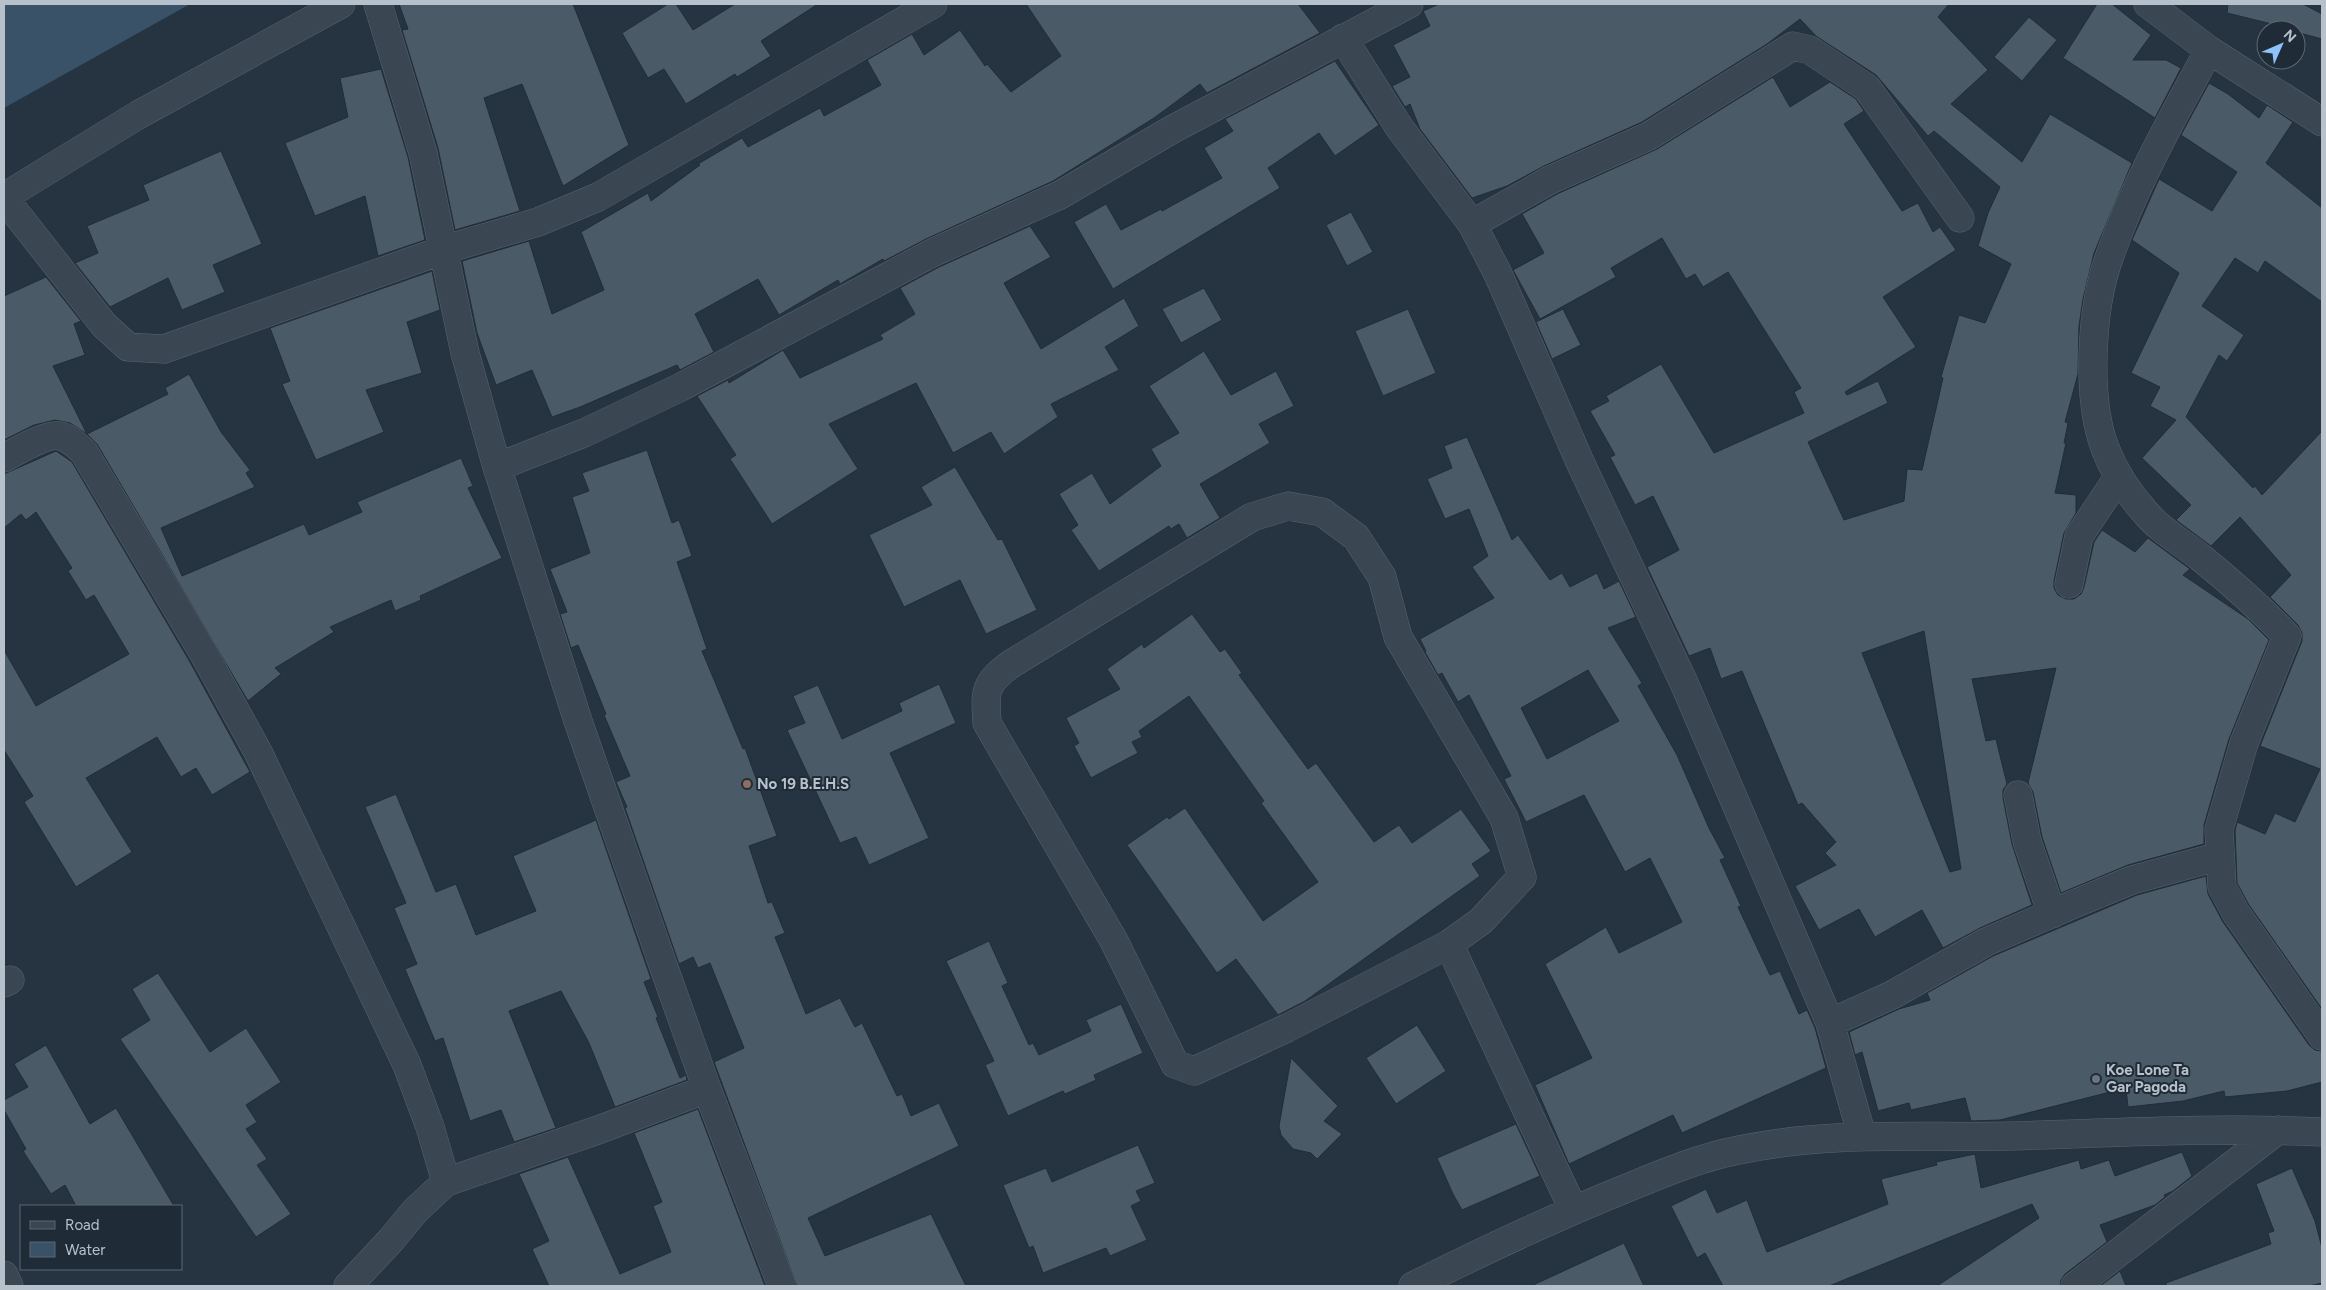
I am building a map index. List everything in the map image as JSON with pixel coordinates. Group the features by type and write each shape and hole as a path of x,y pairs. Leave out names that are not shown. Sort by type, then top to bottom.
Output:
{"street":[{"path":"341,4 138,115 4,198 104,325 128,347 164,349 443,250 538,222 598,197 933,4"},
{"path":"378,4 423,153 465,353 497,467 578,721 707,1089 782,1286"},
{"path":"497,467 584,433 681,387 932,253 1060,195 1174,129 1409,4"},
{"path":"2148,4 2209,50 2322,122"},
{"path":"1343,38 1399,127 1472,224 1498,274 1580,462 1684,683 1830,1023 1862,1136"},
{"path":"1472,224 1550,180 1650,136 1793,46 1810,50 1867,88 1960,218"},
{"path":"2209,50 2141,182 2108,258 2096,309 2095,404 2105,447 2119,476 2146,514 2223,577 2287,636 2244,743 2219,828 2222,887 2236,913 2322,1036"},
{"path":"4,458 45,438 59,435 71,441 84,452 204,654 258,752 407,1065 430,1127 446,1182"},
{"path":"2069,584 2079,536 2119,476"},
{"path":"1288,506 1322,512 1356,537 1382,578 1398,637 1504,818 1522,877 1481,921 1449,944 1287,1028 1194,1071 1175,1064 1114,941 987,723 985,693 997,674 1011,664 1252,517 1288,506"},
{"path":"2018,795 2026,841 2052,914"},
{"path":"1830,1023 1892,995 1986,942 2132,880 2220,856"},
{"path":"1449,944 1573,1209"},
{"path":"348,1286 415,1211 446,1182 598,1130 707,1089"},
{"path":"1413,1286 1573,1209 1681,1166 1738,1150 1862,1136 2278,1130 2322,1132"},
{"path":"2075,1286 2278,1130"},
{"path":"4,1275 9,1286"}],"water":[{"path":"4,4 190,4 4,108"}],"building":[{"path":"399,4 573,4 629,145 563,186 522,84 484,98 520,211 455,230 438,148 402,30 408,29"},
{"path":"668,4 676,4 693,30 735,4 818,4 761,41 771,56 737,77 735,74 686,104 664,69 648,78 622,33"},
{"path":"1026,4 1298,4 1320,33 1207,93 1200,84 1154,118 1053,181 926,239 884,261 883,259 840,284 838,280 779,315 758,279 695,314 714,352 680,370 677,365 580,407 552,417 532,370 496,385 477,333 462,261 529,241 552,314 604,290 581,232 648,193 651,201 700,165 698,164 742,138 748,147 820,108 824,116 881,85 867,60 912,34 924,55 960,30 985,66 987,64 1011,92 1061,56"},
{"path":"1439,4 1949,4 1938,17 1988,70 1951,104 2022,162 2050,114 2132,163 2094,253 2083,299 2079,326 2078,374 2065,422 2068,423 2064,443 2066,443 2055,493 2076,495 2076,513 2064,533 2054,588 2058,595 2066,599 2074,599 2081,594 2094,542 2102,530 2135,552 2148,538 2190,569 2183,575 2248,619 2269,640 2229,739 2204,825 2204,844 2128,865 2061,893 2042,837 2033,792 2028,783 2056,668 1972,679 1986,741 1996,739 2007,784 2003,790 2003,798 2012,844 2032,905 1980,928 1943,948 1922,910 1875,937 1859,909 1819,930 1795,886 1836,865 1825,853 1836,842 1802,803 1798,805 1742,671 1721,679 1710,648 1689,656 1647,567 1679,550 1653,496 1635,505 1610,457 1615,455 1590,411 1609,401 1606,396 1661,364 1714,453 1804,413 1794,392 1801,388 1728,272 1703,287 1695,274 1686,279 1662,238 1611,268 1616,277 1540,319 1513,270 1544,253 1522,214 1557,194 1657,149 1773,77 1790,107 1830,82 1856,99 1864,111 1844,124 1902,211 1918,203 1933,232 1940,227 1956,250 1883,297 1916,347 1845,392 1847,395 1878,381 1888,403 1808,442 1844,520 1904,501 1907,469 1922,470 1943,378 1941,377 1959,315 1985,323 2011,264 1978,246 1988,213 2000,187 1934,131 1928,136 1876,75 1816,36 1800,19 1767,44 1642,122 1544,166 1507,186 1472,198 1420,129 1410,104 1405,107 1392,86 1410,77 1393,45 1430,26 1423,11","holes":["1924,631 1961,869 1950,872 1862,653"]},
{"path":"2097,4 2112,4 2151,35 2133,60 2166,60 2181,68 2155,118 2063,58"},
{"path":"2228,4 2303,4 2322,14 2322,39 2306,35 2306,20 2256,20 2227,13"},
{"path":"2029,17 2057,40 2022,81 1994,57"},
{"path":"1335,61 1379,125 1335,156 1319,133 1268,168 1280,188 1113,289 1074,222 1106,204 1121,230 1161,209 1162,211 1222,178 1204,148 1233,131 1225,119"},
{"path":"381,69 408,157 425,240 378,256 365,196 315,216 285,143 348,117 340,78"},
{"path":"2209,83 2228,94 2259,118 2267,105 2293,122 2266,163 2322,208 2322,302 2265,261 2258,273 2235,258 2202,306 2244,335 2227,361 2219,355 2186,417 2253,488 2255,486 2262,495 2322,431 2322,1009 2249,905 2237,883 2235,831 2237,822 2265,834 2275,813 2295,822 2320,769 2260,746 2302,641 2302,633 2298,625 2270,597 2291,575 2240,517 2211,546 2176,520 2191,505 2142,458 2176,420 2150,406 2160,387 2131,373 2179,273 2132,240 2159,179 2212,211 2237,172 2181,135"},
{"path":"221,151 262,244 213,265 225,292 182,310 168,278 110,307 75,263 98,253 87,226 149,200 143,185"},
{"path":"1351,212 1373,252 1347,266 1326,225"},
{"path":"1030,226 1051,257 1004,283 1041,349 1124,298 1139,326 1105,347 1119,370 1051,404 1058,417 1004,454 991,432 953,453 916,383 829,424 858,469 772,524 730,459 736,455 697,396 728,380 729,383 783,350 800,378 883,339 880,335 915,314 900,288 939,267"},
{"path":"432,271 440,310 407,322 422,373 366,390 384,432 316,460 282,384 290,381 270,328"},
{"path":"46,277 81,321 74,324 85,355 53,366 87,434 70,423 55,420 34,425 4,440 4,296"},
{"path":"1204,288 1222,320 1181,343 1162,309"},
{"path":"1408,309 1436,373 1383,396 1355,331"},
{"path":"1563,309 1581,345 1552,359 1536,322"},
{"path":"1204,351 1231,395 1276,371 1294,406 1259,424 1270,443 1200,484 1220,518 1187,538 1179,524 1171,529 1169,526 1099,571 1071,530 1078,525 1059,494 1092,473 1110,504 1161,466 1151,449 1179,433 1149,386"},
{"path":"189,374 221,432 250,470 246,473 255,487 161,528 182,576 304,524 309,535 362,512 357,502 461,458 473,486 468,488 502,558 420,596 421,600 395,611 391,600 330,627 334,632 275,668 281,674 248,701 97,444 87,434 168,394 165,388"},
{"path":"1467,437 1512,540 1518,535 1550,580 1562,573 1570,587 1597,573 1604,589 1619,581 1636,617 1608,628 1642,683 1638,686 1677,755 1709,828 1725,858 1720,860 1741,906 1738,907 1770,975 1780,971 1799,1014 1807,1010 1815,1028 1826,1068 1682,1133 1673,1115 1569,1164 1535,1085 1592,1058 1545,964 1606,927 1619,953 1682,922 1650,858 1625,872 1584,795 1526,822 1504,779 1511,776 1469,695 1458,702 1442,673 1438,675 1425,652 1420,639 1494,598 1472,567 1488,556 1469,509 1445,519 1427,479 1452,468 1444,446","holes":["1588,670 1619,721 1547,759 1521,708"]},
{"path":"647,450 672,523 679,520 692,556 677,562 707,649 702,651 743,749 745,748 777,836 749,846 768,903 772,902 785,933 775,937 806,1014 840,998 855,1027 862,1023 897,1096 902,1094 911,1116 939,1103 959,1146 808,1218 825,1256 931,1214 966,1286 797,1286 714,1062 744,1048 710,963 698,968 693,957 679,964 625,808 627,807 616,782 630,776 604,715 606,714 578,645 571,648 560,614 567,612 550,569 590,553 572,497 589,491 582,473"},
{"path":"56,451 72,462 190,662 250,772 212,795 196,768 181,777 157,737 86,778 132,852 76,887 24,802 33,796 4,750 4,650 36,706 129,654 94,595 86,600 68,571 72,568 36,512 26,520 21,514 4,528 4,474"},
{"path":"955,467 998,540 1002,539 1037,610 986,634 960,580 904,607 869,535 932,505 921,487"},
{"path":"1192,614 1220,652 1225,649 1242,673 1239,675 1308,769 1316,763 1374,842 1399,825 1412,843 1461,809 1491,851 1472,864 1480,876 1305,1001 1278,1015 1236,959 1217,973 1127,845 1167,817 1169,819 1185,808 1263,921 1318,882 1261,803 1264,801 1189,696 1139,731 1142,737 1132,742 1138,753 1091,778 1074,746 1079,743 1066,718 1120,689 1107,669 1142,644 1144,648"},
{"path":"939,684 956,723 890,753 929,838 869,865 856,837 840,843 787,730 805,723 793,696 818,685 842,739 902,711 899,703"},
{"path":"396,794 436,892 456,884 476,935 536,911 513,856 596,820 651,979 644,982 658,1017 656,1018 680,1078 686,1075 687,1080 615,1107 589,1043 561,991 509,1011 556,1128 514,1142 501,1110 470,1121 443,1038 435,1041 405,969 417,964 394,908 406,903 365,807"},
{"path":"2206,876 2208,894 2223,922 2309,1045 2315,1050 2322,1051 2322,1082 2287,1091 2225,1097 2224,1091 2183,1101 2128,1107 2126,1088 2000,1120 1971,1121 1965,1098 1911,1110 1909,1103 1878,1111 1862,1052 1855,1055 1849,1032 1899,1009 1930,1000 1927,993 1993,956 2137,895"},
{"path":"989,941 1008,983 1002,986 1029,1045 1033,1043 1039,1055 1091,1031 1086,1020 1121,1004 1143,1053 1094,1075 1096,1080 1065,1094 1063,1091 1008,1116 985,1065 994,1061 946,961"},
{"path":"158,973 210,1052 246,1028 281,1082 246,1105 257,1122 246,1129 267,1159 257,1165 291,1214 256,1237 120,1039 150,1020 132,989"},
{"path":"1417,1025 1446,1071 1396,1104 1366,1058"},
{"path":"46,1045 90,1124 116,1108 173,1205 75,1205 65,1185 51,1194 23,1151 26,1149 4,1110 4,1100 28,1087 14,1064"},
{"path":"1291,1058 1338,1106 1324,1121 1342,1134 1317,1159 1311,1153 1293,1149 1281,1135 1279,1126"},
{"path":"698,1109 765,1286 549,1286 532,1249 549,1241 519,1174 568,1157 620,1274 671,1252 653,1206 662,1202 634,1133"},
{"path":"1516,1124 1540,1176 1462,1210 1437,1158"},
{"path":"1138,1145 1155,1183 1136,1191 1141,1201 1131,1206 1147,1240 1110,1256 1106,1248 1043,1273 1033,1246 1029,1248 1003,1185 1046,1168 1052,1182"},
{"path":"2182,1152 2192,1176 2173,1191 2164,1195 2165,1197 2155,1205 2100,1225 2107,1242 2065,1274 2060,1286 1937,1286 2039,1218 2032,1204 1829,1286 1723,1286 1705,1253 1697,1258 1671,1206 1706,1189 1717,1213 1747,1200 1767,1252 1888,1204 1881,1179 1937,1165 1936,1162 1975,1154 1981,1188 2079,1160 2081,1169 2109,1160 2115,1176"},
{"path":"2292,1168 2315,1221 2322,1248 2322,1283 2309,1286 2166,1286 2166,1283 2271,1244 2268,1233 2274,1231 2256,1184"},
{"path":"1624,1243 1644,1286 1531,1286"},
{"path":"2120,1271 2126,1286 2100,1286"}],"place":[{"name":"No 19 B.E.H.S","path":"747,784"},
{"name":"Koe Lone Ta Gar Pagoda","path":"2096,1079"}]}
